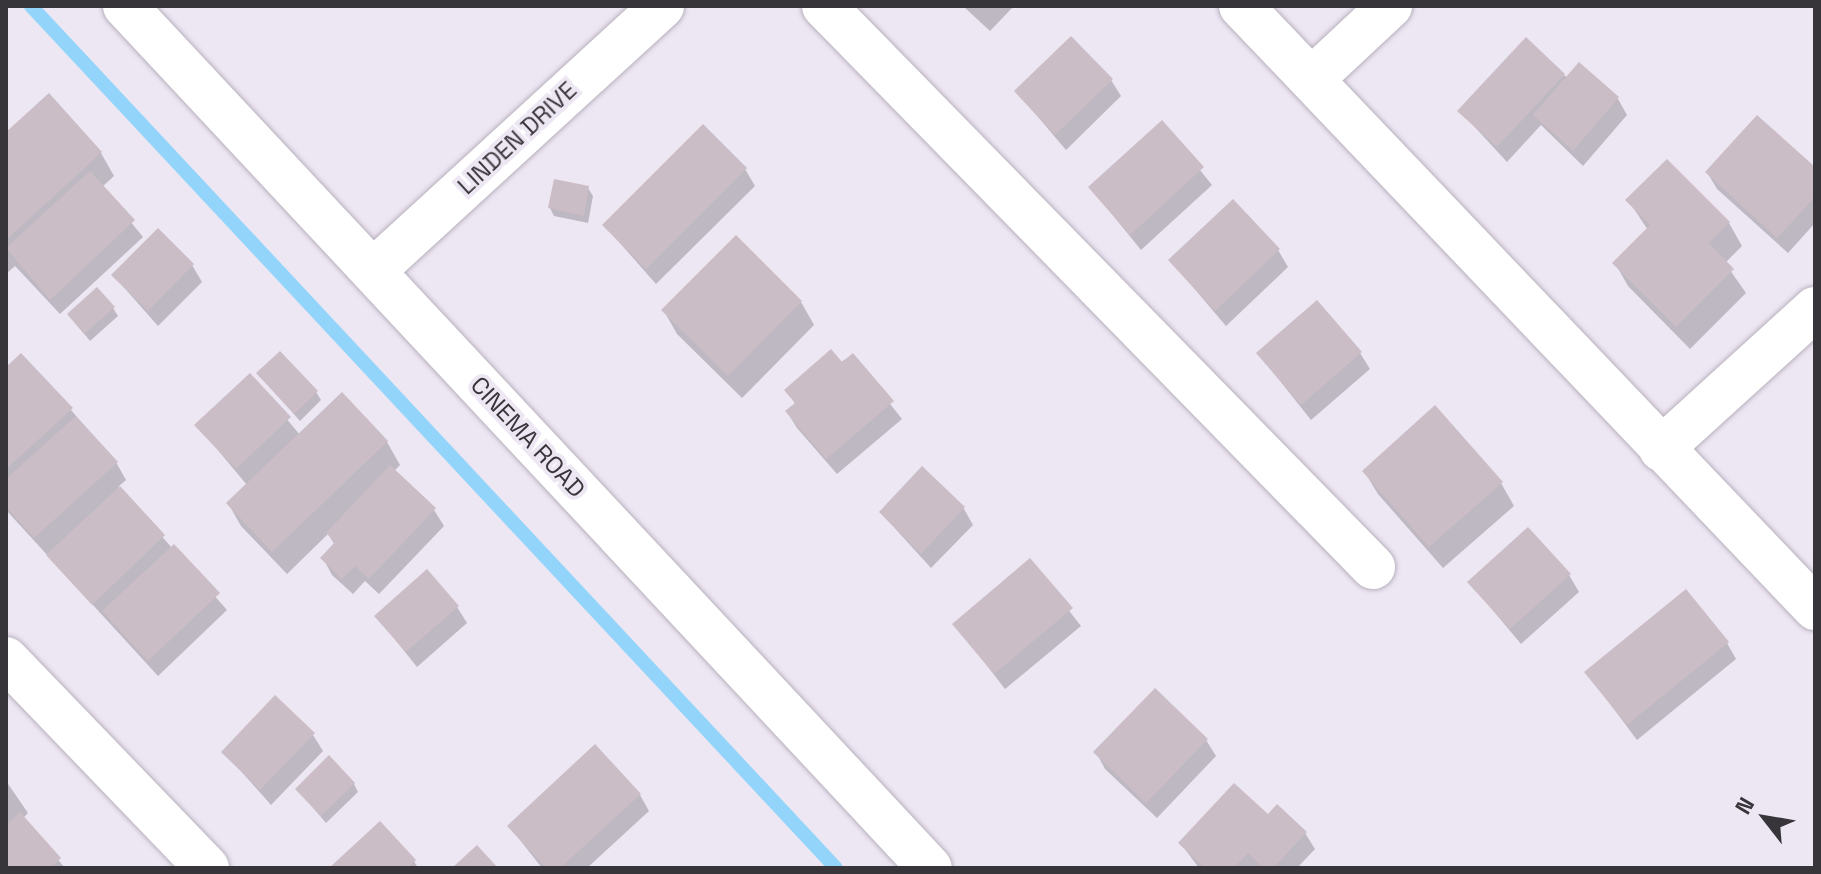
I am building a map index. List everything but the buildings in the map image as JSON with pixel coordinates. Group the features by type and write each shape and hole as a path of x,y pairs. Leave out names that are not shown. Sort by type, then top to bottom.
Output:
{"street":[{"name":"CINEMA ROAD","path":"125,6 930,868"},
{"name":"LINDEN DRIVE","path":"373,271 662,6"},
{"path":"824,6 1373,567"},
{"path":"1241,6 1815,608"},
{"path":"1312,79 1390,6"},
{"path":"1661,449 1815,309"},
{"path":"6,659 207,868"}],"waterway":[{"path":"31,6 836,868"}]}
